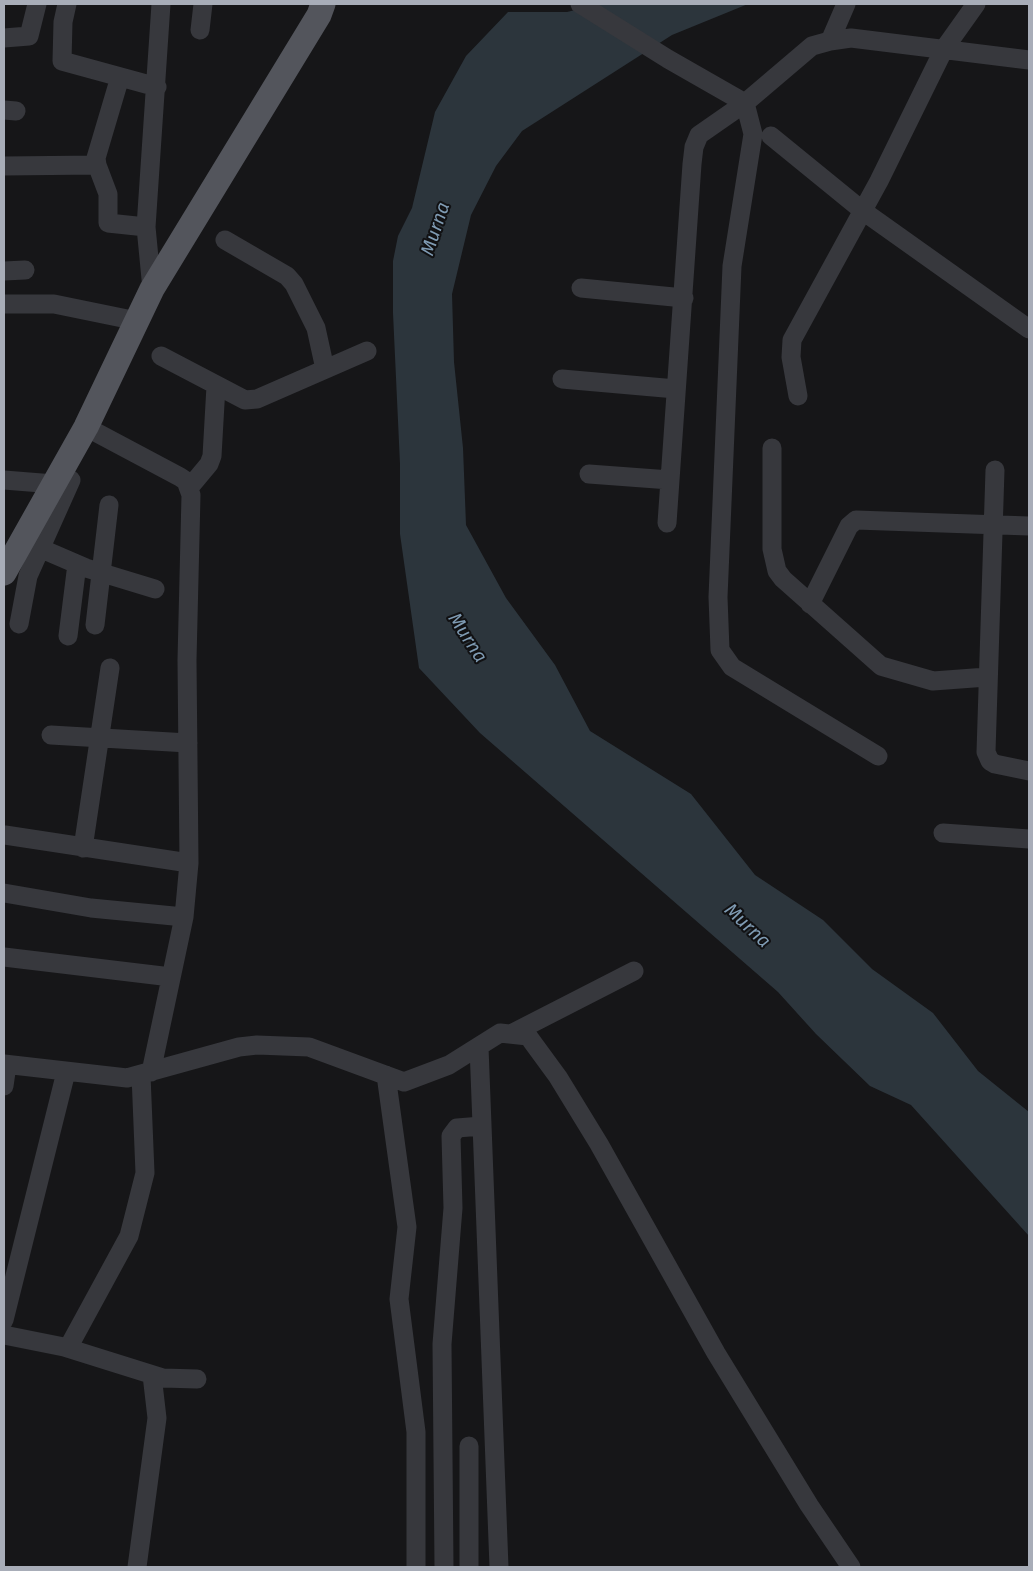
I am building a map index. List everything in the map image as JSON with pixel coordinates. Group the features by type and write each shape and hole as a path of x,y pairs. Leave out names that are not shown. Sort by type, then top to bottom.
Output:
{"main road":[{"path":"4,573 30,545 62,482 152,289 320,15 323,4"}],"street":[{"path":"4,38 30,36 37,4"},
{"path":"67,4 63,22 62,61 157,87"},
{"path":"152,289 146,227 157,87 161,4"},
{"path":"200,30 203,4"},
{"path":"580,4 668,59 745,103 753,134 732,266 718,597 720,650 732,667 878,756"},
{"path":"830,41 846,4"},
{"path":"798,396 791,357 792,340 863,211 944,49 976,4"},
{"path":"667,523 694,146 699,135 745,103 812,46 830,41 851,38 1029,60"},
{"path":"120,77 96,158 97,165 108,194 108,223 146,227"},
{"path":"771,136 863,211 1029,329"},
{"path":"4,166 97,165"},
{"path":"225,240 287,276 294,284 316,328 325,369"},
{"path":"4,270 25,270"},
{"path":"581,288 684,298"},
{"path":"4,304 54,304 137,320"},
{"path":"161,356 246,400 257,399 367,351"},
{"path":"562,379 676,389"},
{"path":"189,488 209,464 212,456 216,386"},
{"path":"68,1348 130,1236 145,1173 146,1074 184,917 189,863 189,488 180,477 86,427"},
{"path":"772,448 774,561 783,579 866,655 890,670 933,681 987,677"},
{"path":"995,470 987,677 987,756 995,764 1029,771"},
{"path":"589,474 670,480"},
{"path":"4,480 62,482"},
{"path":"95,626 109,505"},
{"path":"810,604 849,526 856,520 1029,526"},
{"path":"19,624 28,576 30,545 101,573 155,589"},
{"path":"68,636 77,564"},
{"path":"83,848 110,668"},
{"path":"51,734 188,743"},
{"path":"943,833 1029,839"},
{"path":"5,835 189,863"},
{"path":"4,893 91,908 184,917"},
{"path":"4,957 171,977"},
{"path":"511,1034 634,971"},
{"path":"4,1086 5,1064 127,1078 248,1046 309,1047 404,1082 449,1065 500,1034 528,1036 558,1077 650,1232 716,1353 809,1505 851,1567"},
{"path":"478,1047 499,1567"},
{"path":"4,1320 66,1072"},
{"path":"386,1075 406,1226 399,1299 416,1432 416,1567"},
{"path":"444,1567 442,1335 453,1208 451,1136 457,1128 482,1126"},
{"path":"4,1335 68,1348 152,1375 168,1378 197,1379"},
{"path":"137,1567 157,1418 152,1375"},
{"path":"469,1446 469,1567"},
{"path":"443,1509 469,1508"}],"water":[{"name":"Murna","path":"600,4 748,4 672,35 522,131 496,166 471,215 452,294 454,362 463,448 466,525 506,598 555,665 590,731 691,794 755,875 823,920 872,969 933,1013 978,1071 1029,1112 1029,1236 911,1105 870,1086 816,1034 778,992 480,733 419,668 400,534 400,464 393,313 393,261 398,236 412,208 435,112 466,56 508,12 567,12"}]}
